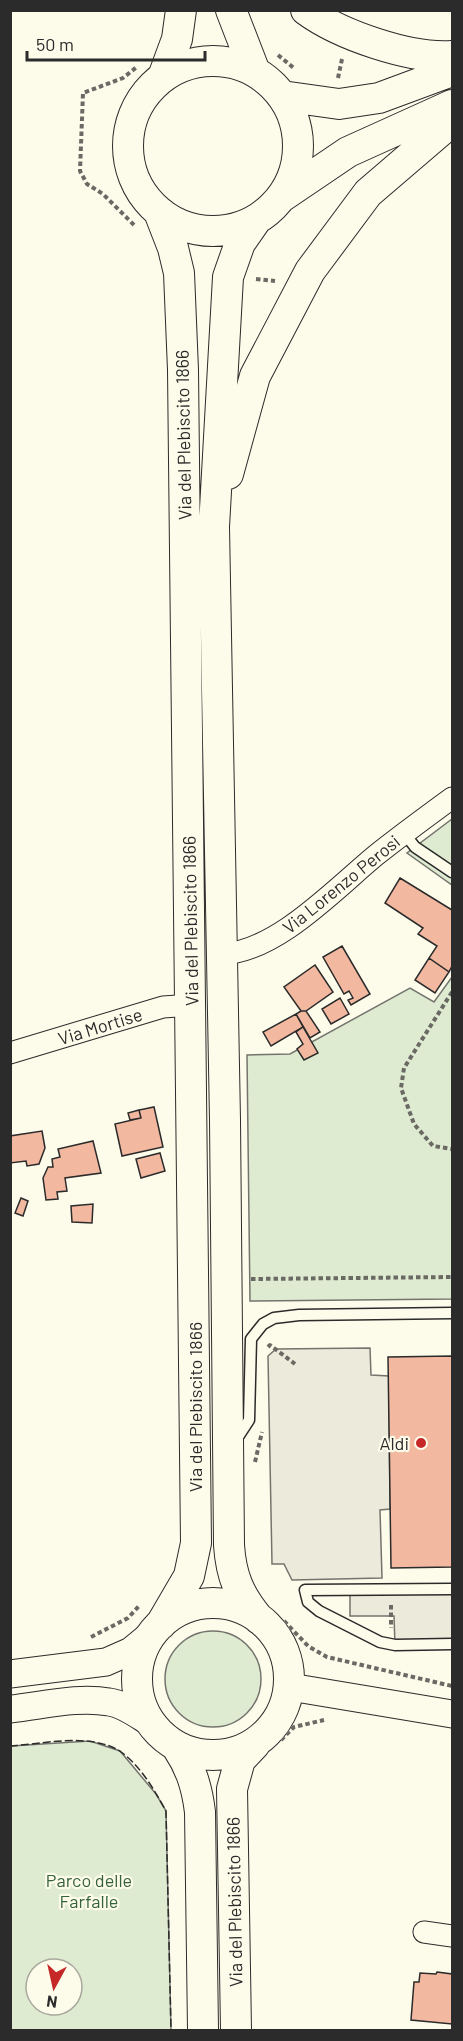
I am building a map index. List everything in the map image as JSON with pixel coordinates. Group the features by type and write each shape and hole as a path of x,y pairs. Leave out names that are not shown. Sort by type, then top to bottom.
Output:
{"main road":[{"path":"180,10 177,39 153,70 148,91 137,108 130,127 128,147 130,167 149,222 176,223 196,230 227,230 256,220 283,196 348,152 453,105"},
{"path":"231,10 266,63 292,115 298,146 293,177 283,196"},
{"path":"306,10 351,36 389,48 453,56"},
{"path":"153,70 177,69 209,61 266,63"},
{"path":"282,96 339,104 380,98 453,71"},
{"path":"214,528 255,376 299,288 368,194 453,121"},
{"name":"Via del Plebiscito 1866","path":"256,220 240,243 228,277 214,528 230,1567 242,1599 269,1617"},
{"name":"Via del Plebiscito 1866","path":"149,222 173,248 180,295 192,1005 196,1543 189,1576 152,1620"},
{"path":"220,1604 269,1617 274,1633 284,1651 290,1687 278,1721 266,1743 230,1754 203,1755 177,1747 151,1723 142,1706 137,1687 138,1668 152,1620 199,1605 220,1604"},
{"name":"Via del Plebiscito 1866","path":"236,2031 232,1789 240,1760 266,1743"},
{"name":"Via del Plebiscito 1866","path":"177,1747 190,1766 200,1812 203,2031"}],"street":[{"name":"Via Lorenzo Perosi","path":"222,954 252,949 280,932 404,833 453,798"},
{"name":"Via Mortise","path":"10,1053 163,1007 192,1005"},
{"path":"10,1674 106,1662 131,1651 152,1620"},
{"path":"290,1687 453,1714"},
{"path":"10,1709 82,1701 110,1702 129,1709 151,1723"},
{"path":"424,1932 453,1936"}],"lane":[{"path":"404,833 415,847 453,872"},
{"path":"229,1451 249,1420 249,1345 263,1324 274,1318 299,1315 453,1313"},
{"path":"453,1589 305,1590 308,1602 318,1611 380,1642 395,1645 453,1644"}],"path":[{"path":"266,63 289,65 304,75"},
{"path":"149,222 119,208 87,184 80,171 81,123 83,93 153,70"},
{"path":"251,279 280,282"},
{"path":"453,992 409,1060 401,1088 414,1124 433,1146 453,1149"},
{"path":"244,1279 453,1277"},
{"path":"270,1345 295,1364"},
{"path":"390,1599 392,1635"},
{"path":"269,1617 327,1657 453,1686"},
{"path":"85,1639 120,1623 152,1620"},
{"path":"266,1743 294,1728 322,1719 333,1720"}],"green space":[{"path":"452,819 452,885 407,853"},
{"path":"452,977 452,1299 250,1301 247,1055 290,1054 410,988 434,1002"},
{"path":"213,1631 231,1635 247,1645 257,1661 261,1679 257,1697 247,1713 231,1723 213,1727 195,1723 179,1713 169,1697 165,1679 169,1661 179,1645 195,1635"},
{"name":"Parco delle Farfalle","path":"90,1741 120,1751 156,1794 166,1811 171,2030 11,2030 11,1746"}],"shaded area":[{"path":"370,1348 371,1375 389,1376 390,1509 380,1510 382,1578 292,1580 284,1564 272,1564 268,1356 276,1349"},
{"path":"452,1589 452,1644 395,1645 394,1616 350,1616 350,1590"}],"building":[{"path":"400,878 452,910 452,966 449,972 429,958 437,946 418,934 423,928 385,903"},
{"path":"342,946 370,994 351,1005 348,1000 353,998 349,991 344,994 323,957"},
{"path":"429,958 449,972 435,993 415,980"},
{"path":"315,965 333,992 306,1011 301,1011 284,987"},
{"path":"340,998 349,1014 331,1024 322,1009"},
{"path":"306,1011 320,1032 310,1038 296,1014"},
{"path":"296,1014 303,1027 271,1046 263,1032"},
{"path":"303,1027 318,1053 304,1060 297,1049 303,1044 296,1032"},
{"path":"154,1107 163,1147 122,1156 115,1124 141,1118 139,1110"},
{"path":"139,1110 141,1118 130,1120 128,1113"},
{"path":"42,1131 45,1148 39,1164 27,1166 26,1161 10,1163 10,1136"},
{"path":"93,1141 101,1173 65,1178 67,1191 57,1192 58,1199 46,1200 43,1178 48,1167 53,1167 52,1159 60,1157 58,1149"},
{"path":"160,1153 165,1171 141,1178 136,1159"},
{"path":"21,1198 28,1201 23,1216 15,1213"},
{"path":"93,1204 92,1223 72,1222 71,1206"},
{"name":"Aldi","path":"452,1356 452,1567 391,1568 388,1357"},
{"path":"437,1972 452,1974 452,2024 411,2020 414,1982 419,1982 420,1973 436,1974"}],"fence":[{"path":"10,1746 67,1741 96,1742 109,1746 128,1757 162,1803 166,1811 171,2030"}],"place":[{"name":"Aldi","path":"421,1443"}]}
